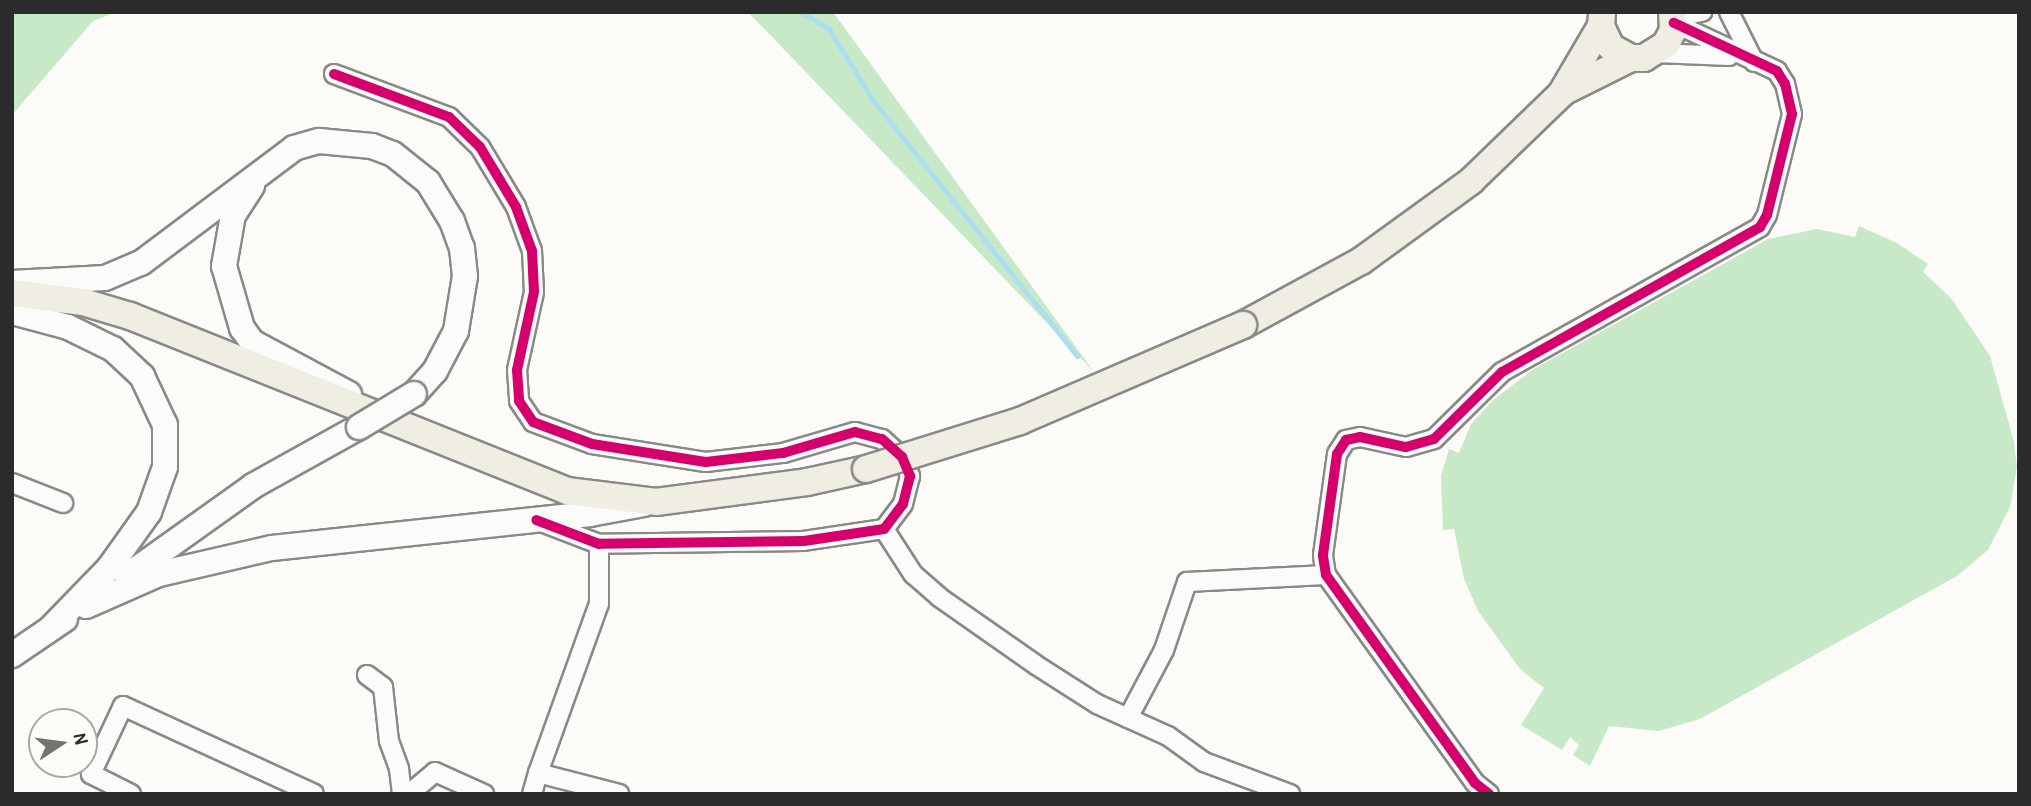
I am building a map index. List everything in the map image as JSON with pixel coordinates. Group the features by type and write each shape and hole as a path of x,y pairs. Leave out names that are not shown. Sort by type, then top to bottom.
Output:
{"main road":[{"path":"1561,94 1666,44 1673,18"},
{"path":"1602,19 1611,47 1643,56"},
{"path":"86,606 159,574 272,548 536,520 807,482 866,469 1020,422 1295,299 1413,225 1471,181 1561,94 1602,19"},
{"path":"12,283 83,282 121,272 141,263 276,159 319,141 372,146 411,167 428,182 452,221 465,276 460,312 447,351 414,394 359,428 253,486 86,606 12,655"},
{"path":"276,159 243,196 227,241 228,288 242,328 252,342 450,448"},
{"path":"12,293 83,302 218,347 450,448 567,491 656,502"},
{"path":"12,312 68,327 113,349 142,376 164,425 165,467 149,512 109,568 51,628"}],"street":[{"path":"1673,18 1702,12"},
{"path":"1729,12 1748,60"},
{"path":"1489,794 1475,783 1326,575 1322,555 1337,454 1346,440 1360,437 1406,447 1434,439 1502,372 1759,227 1767,215 1792,114 1791,98 1777,71 1748,60 1673,18"},
{"path":"1643,56 1748,60"},
{"path":"334,74 449,117 480,147 516,207 532,251 534,292 517,370 519,401 533,422 592,444 706,462 783,453 855,432 882,439 902,457 910,476 904,504 884,529 804,541 599,544 536,520"},
{"path":"12,483 64,503"},
{"path":"884,529 913,574 939,597 1036,665 1128,718 1168,736 1204,762 1290,794"},
{"path":"532,794 599,604 599,544"},
{"path":"1128,718 1164,650 1187,582 1326,575"},
{"path":"367,675 383,687 388,741 400,769 402,794"},
{"path":"131,794 91,774 123,706 314,794"},
{"path":"409,794 435,772 484,794"},
{"path":"538,773 619,794"}],"green space":[{"path":"12,12 116,12 93,21 12,115"},
{"path":"748,12 833,12 1094,372"},
{"path":"1859,226 1897,243 1928,264 1923,272 1951,298 1990,356 2014,442 2017,467 2010,507 1988,550 1957,576 1700,719 1659,731 1609,726 1590,766 1573,755 1579,745 1570,737 1562,750 1521,725 1544,688 1520,669 1478,611 1464,579 1454,529 1443,530 1441,476 1449,449 1459,453 1471,424 1492,401 1532,370 1768,239 1817,229 1855,237"}],"waterway":[{"path":"800,12 829,29 872,99 1077,356"}],"cycle path":[{"path":"1489,794 1475,783 1326,575 1323,555 1337,454 1346,440 1360,437 1406,447 1434,439 1502,372 1760,227 1767,215 1792,114 1785,84 1777,71 1674,23"},
{"path":"334,74 449,117 480,147 516,207 532,251 534,292 517,370 519,401 533,422 592,444 706,462 783,453 855,432 882,439 902,457 910,476 903,504 884,529 804,541 599,544 536,520"}]}
